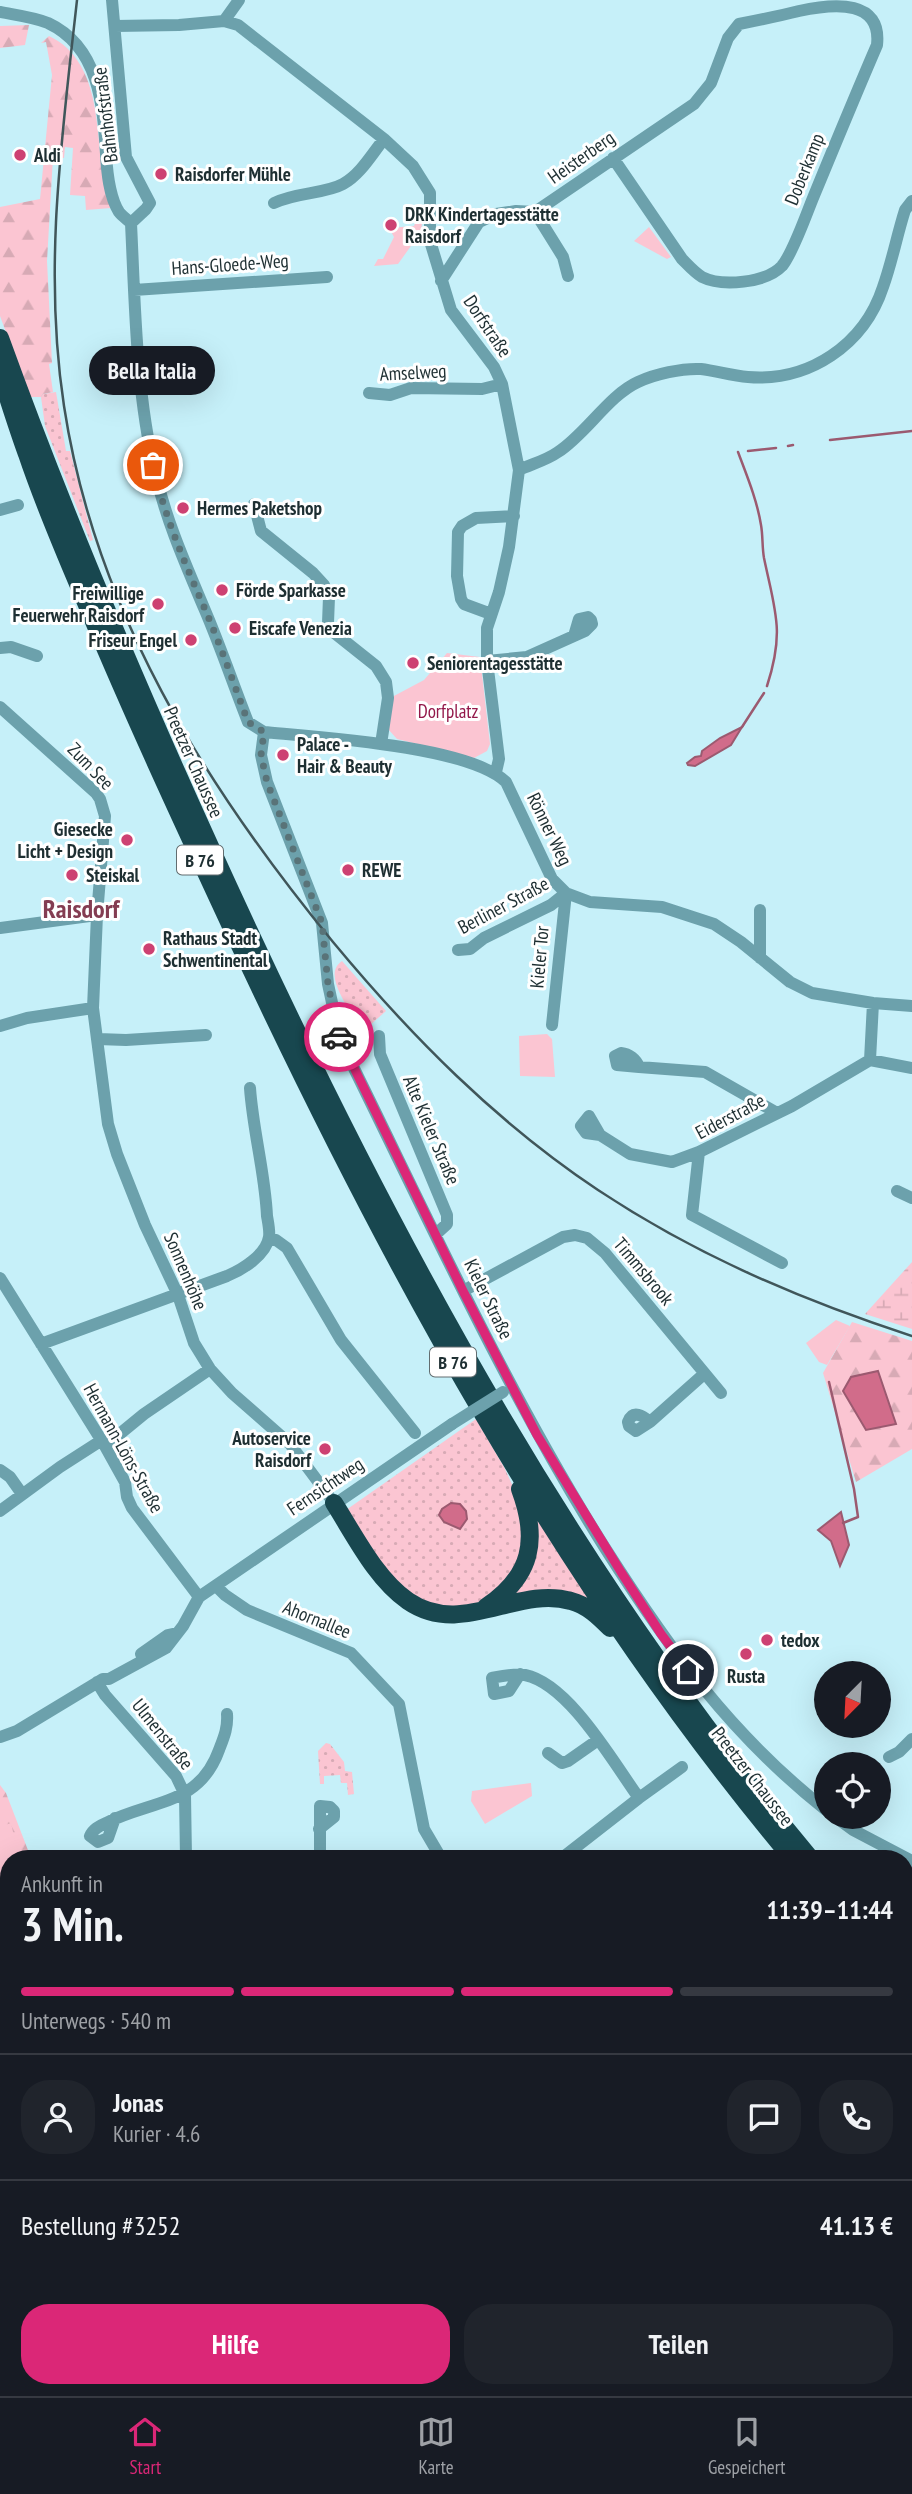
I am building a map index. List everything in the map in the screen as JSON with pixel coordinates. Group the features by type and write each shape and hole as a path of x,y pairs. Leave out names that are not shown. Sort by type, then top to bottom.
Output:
{"highway":[{"name":"Preetzer Chaussee","path":"0,338 57,492 139,693 302,1044 368,1176 444,1318 578,1543 633,1626 715,1740 804,1850"},
{"name":"Preetzer Chaussee","path":"0,373 26,453 125,696 289,1050 411,1287 513,1466 630,1648 734,1788 785,1850"},
{"name":"B 76","path":"0,410 26,453"},
{"name":"B 76","path":"479,1611 513,1585 523,1570 530,1550 531,1527 513,1466"},
{"name":"B 76","path":"334,1503 382,1577 417,1607 438,1614 463,1615 539,1599 570,1600 596,1615 630,1648"}],"street":[{"name":"Bahnhofstraße","path":"113,0 126,158 150,203 131,223"},
{"path":"115,26 224,21 238,0"},
{"name":"Doberkamp","path":"613,158 683,259 704,278 750,281 768,276 783,265 877,45 878,25 868,9 843,1 739,24 728,38"},
{"path":"0,12 42,21 63,31 88,59 101,98 111,190 119,212 131,223 134,290 148,442 166,513 248,722 264,732 381,744 430,753 496,772"},
{"name":"Dorfstraße","path":"224,21 238,25 250,33 414,166 429,193 429,241 451,310 494,367 502,384 519,470 503,577 487,628 487,661 499,759 496,772"},
{"name":"Heisterberg","path":"536,212 694,104 711,83 728,38"},
{"path":"274,203 288,196 341,185 360,169 384,139"},
{"path":"519,470 559,452 637,382 667,373 699,369 749,378 779,377 806,371 832,356 855,337 870,314 883,288 905,210 912,201"},
{"path":"440,281 479,222 496,214 516,211 536,212 563,257 568,276"},
{"name":"Hans-Gloede-Weg","path":"134,290 327,276"},
{"name":"Amselweg","path":"369,393 390,395 411,388 482,389 502,384"},
{"path":"254,504 261,531 324,585 329,597 328,623 332,631 376,666 386,682 387,698 381,744"},
{"path":"0,510 18,505"},
{"path":"491,614 464,604 461,599 457,576 458,532 462,526 476,518 514,516"},
{"path":"487,661 527,657 574,636"},
{"path":"0,648 11,648 37,656"},
{"name":"Zum See","path":"0,707 100,799 105,816 93,1008"},
{"name":"Kieler Straße","path":"264,732 261,755 267,782 322,923 328,984 340,1040 436,1234 507,1389 661,1634 738,1730 814,1800"},
{"name":"Rönner Weg","path":"496,772 506,782 552,879 566,893 590,902 662,907 687,914 721,928 790,982 812,993 912,1006"},
{"name":"Berliner Straße","path":"458,950 470,949 484,938 551,905 566,893"},
{"name":"Kieler Tor","path":"552,1024 566,893"},
{"path":"760,910 760,958"},
{"path":"0,929 97,915"},
{"path":"873,1003 870,1060 912,1068"},
{"path":"0,1026 27,1018 93,1008"},
{"name":"Sonnenhöhe","path":"93,1008 106,1115 117,1154 145,1225 178,1295 194,1343 210,1369 232,1393 290,1444 334,1503"},
{"path":"98,1039 206,1035"},
{"name":"Alte Kieler Straße","path":"379,1036 380,1054 447,1215 447,1224 436,1234"},
{"name":"Eiderstraße","path":"782,1263 692,1215 699,1152 776,1113 870,1060"},
{"path":"639,1067 705,1072 776,1113"},
{"path":"41,1344 178,1295 250,1264 269,1239 267,1199 254,1129 250,1087"},
{"path":"600,1135 630,1154 672,1162 699,1152"},
{"path":"897,1191 912,1198"},
{"name":"Timmsbrook","path":"463,1291 563,1237 575,1235 587,1238 611,1260 721,1393"},
{"path":"269,1239 276,1240 286,1248 341,1340 415,1433"},
{"name":"Hermann-Löns-Straße","path":"0,1278 103,1443 125,1482 132,1508 199,1597"},
{"path":"0,1511 210,1369"},
{"path":"650,1422 705,1374"},
{"name":"Fernsichtweg","path":"0,1737 17,1731 168,1635 177,1633 199,1597 334,1503 507,1389"},
{"path":"0,1470 10,1477 22,1494"},
{"name":"Ahornallee","path":"216,1586 247,1610 351,1653 399,1704 424,1829 435,1850"},
{"path":"520,1674 556,1691 570,1703 639,1798"},
{"name":"Ulmenstraße","path":"101,1680 105,1695 176,1776 184,1795 186,1850"},
{"path":"115,1818 184,1795 199,1784 216,1760 228,1727 226,1714"},
{"path":"891,1756 912,1739"},
{"path":"548,1753 562,1763 598,1741"},
{"path":"572,1850 682,1767"},
{"path":"319,1829 320,1850"},
{"path":"853,1830 906,1849 912,1848"},
{"path":"853,1830 891,1850"}],"green space":[{"path":"29,25 25,45 0,48 0,26"},
{"path":"49,36 67,48 80,64 88,83 94,103 105,188 111,208 86,210 85,196 70,195 73,148 65,147 64,158 53,157 47,261 52,363 49,364 53,392 41,397 30,397 0,316 0,207 40,199 52,75 46,42 41,43"},
{"path":"416,221 422,223 421,232 398,264 374,266 378,259 383,259 394,237 389,228 414,226"},
{"path":"649,227 671,257 667,259 634,241"},
{"path":"56,392 66,451 70,451 93,540 90,541 45,426 41,397 43,394"},
{"name":"Dorfplatz","path":"447,653 480,657 490,744 487,751 474,758 397,739 388,729 392,697 424,680"},
{"path":"342,961 386,1011 353,1040 349,1012 335,979 337,966"},
{"path":"547,1034 552,1039 555,1077 520,1076 519,1036"},
{"path":"912,1262 912,1329 865,1314"},
{"path":"836,1320 850,1326 827,1365 819,1362 806,1343"},
{"path":"852,1322 912,1341 912,1449 856,1482 823,1373"},
{"path":"476,1419 504,1467 523,1508 522,1563 493,1597 467,1607 440,1608 413,1597 389,1575 346,1510"},
{"path":"534,1512 592,1604 508,1596"},
{"path":"326,1743 330,1744 344,1762 345,1771 352,1772 354,1794 348,1795 347,1783 341,1783 340,1775 324,1776 324,1784 320,1784 318,1751"},
{"path":"531,1783 532,1796 485,1824 471,1801 472,1791"},
{"path":"0,1785 6,1793 28,1850 0,1850"},
{"path":"0,1819 5,1825 11,1823 17,1850 0,1850"}],"shaded area":[{"path":"742,727 731,745 695,766 688,765 687,763 701,756 702,751 720,738"},
{"path":"878,1371 896,1424 866,1430 843,1391 851,1377"},
{"path":"451,1503 460,1504 466,1511 467,1519 460,1529 444,1522 439,1515 442,1509"},
{"path":"841,1512 849,1545 840,1566 831,1541 818,1530"}],"waterway":[{"path":"830,440 912,431"},
{"path":"788,446 793,445"},
{"path":"748,451 776,448"},
{"path":"738,452 759,516 764,558 775,607 776,650 767,686"},
{"path":"742,727 764,693"},
{"path":"829,1382 858,1517 843,1523"}],"railway":[{"path":"77,0 61,152 55,254 58,355 64,406 79,481 101,554 129,624 162,692 199,757 286,882 363,977 424,1044 525,1136 598,1190 711,1255 790,1291 912,1336"}],"way so far":[{"path":"153,465 182,559 248,722 264,732 261,755 267,782 322,923 328,984 339,1037"}],"place":[{"name":"Aldi","path":"20,155"},
{"name":"Raisdorfer Mühle","path":"161,174"},
{"name":"DRK Kindertagesstätte Raisdorf","path":"391,225"},
{"name":"Bella Italia","path":"153,465"},
{"name":"Hermes Paketshop","path":"183,508"},
{"name":"Förde Sparkasse","path":"222,590"},
{"name":"Freiwillige Feuerwehr Raisdorf","path":"158,604"},
{"name":"Eiscafe Venezia","path":"235,628"},
{"name":"Friseur Engel","path":"191,640"},
{"name":"Seniorentagesstätte","path":"413,663"},
{"name":"Palace - Hair & Beauty","path":"283,755"},
{"name":"Giesecke Licht + Design","path":"127,840"},
{"name":"REWE","path":"348,870"},
{"name":"Steiskal","path":"72,875"},
{"name":"Rathaus Stadt Schwentinental","path":"149,949"},
{"name":"Autoservice Raisdorf","path":"325,1449"},
{"name":"tedox","path":"767,1640"},
{"name":"Rusta","path":"746,1654"}],"district":[{"name":"Raisdorf","path":"81,908"}],"route":[{"path":"339,1037 516,1397 564,1482 661,1634 688,1670"}]}
